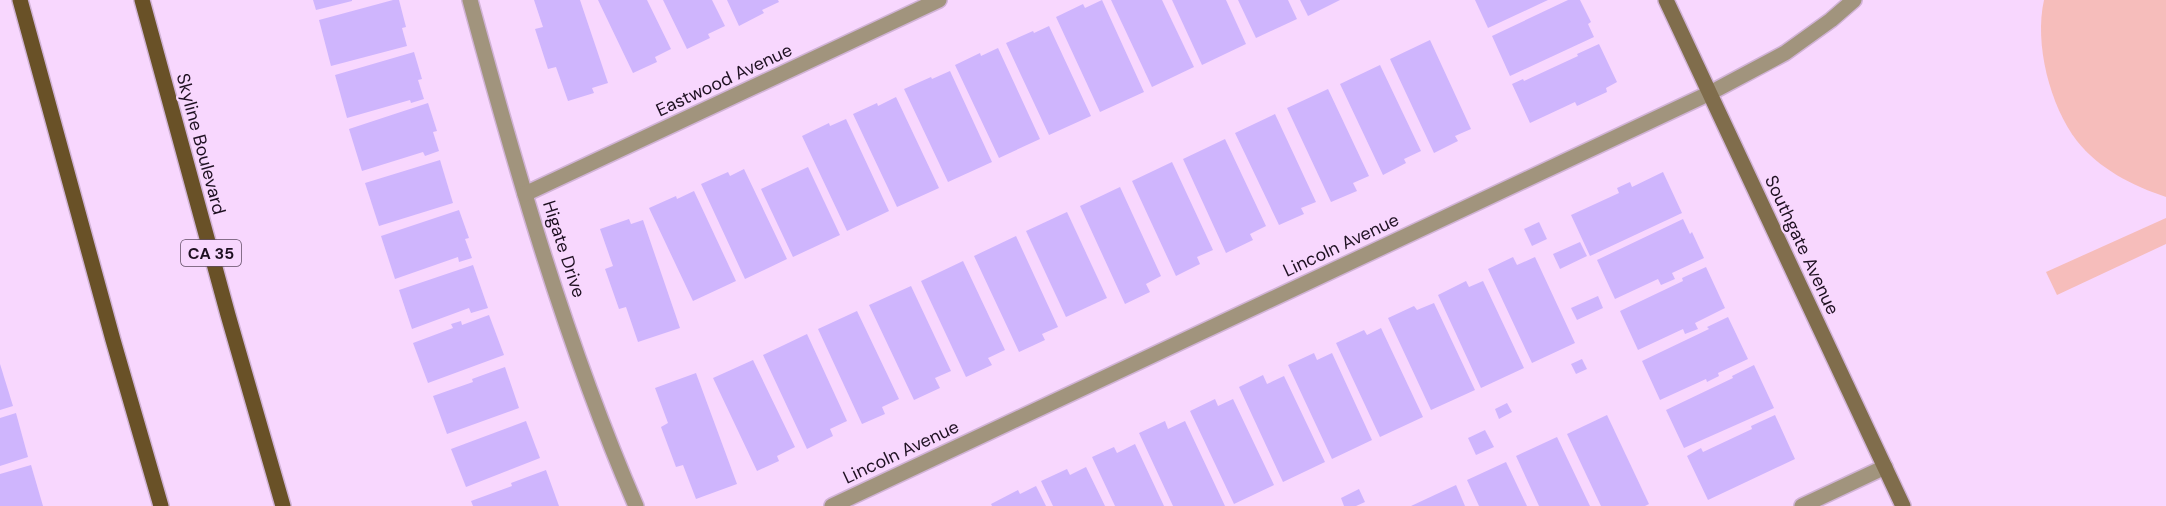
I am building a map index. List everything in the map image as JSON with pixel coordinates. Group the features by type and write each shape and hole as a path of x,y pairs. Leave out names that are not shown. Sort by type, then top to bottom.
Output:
{"main road":[{"path":"20,0 161,506"},
{"name":"Skyline Boulevard","path":"142,0 283,506"}],"street":[{"name":"Higate Drive","path":"470,0 525,194 608,441 636,506"},
{"name":"Eastwood Avenue","path":"525,194 939,0"},
{"name":"Southgate Avenue","path":"1666,0 1903,506"},
{"name":"Lincoln Avenue","path":"832,506 1710,93 1785,53 1831,20 1854,0"},
{"path":"1802,506 1885,467"}],"shaded area":[{"path":"2044,0 2166,0 2166,197 2141,188 2106,168 2086,151 2067,127 2052,93 2043,55 2041,17"},
{"path":"2166,218 2166,244 2057,295 2046,272"}],"building":[{"path":"313,0 352,0 352,1 316,10"},
{"path":"399,0 406,27 402,28 407,46 331,66 319,20"},
{"path":"534,0 580,0 608,83 592,88 594,93 568,101 556,67 548,69 535,29 543,27"},
{"path":"598,0 647,0 671,49 655,57 657,62 633,73"},
{"path":"663,0 712,0 725,26 708,34 710,38 687,49"},
{"path":"727,0 778,0 779,2 762,10 764,13 739,26"},
{"path":"1102,0 1144,92 1100,112 1056,17 1083,4 1085,8"},
{"path":"1111,0 1162,0 1194,67 1152,87"},
{"path":"1172,0 1226,0 1246,44 1202,65"},
{"path":"1238,0 1288,0 1297,19 1256,38"},
{"path":"1300,0 1340,0 1308,16"},
{"path":"1475,0 1548,0 1488,28"},
{"path":"1568,0 1580,0 1591,22 1588,24 1594,37 1510,76 1492,36"},
{"path":"1049,26 1091,116 1049,135 1006,43"},
{"path":"1430,40 1471,129 1455,136 1458,141 1434,153 1390,59"},
{"path":"1599,44 1617,82 1606,88 1607,92 1577,106 1575,102 1530,123 1512,84 1523,79 1524,81"},
{"path":"998,48 1040,139 999,158 955,65 980,53 981,56"},
{"path":"414,52 422,79 418,80 424,99 411,103 410,100 347,118 335,75"},
{"path":"1380,65 1421,151 1404,159 1406,163 1383,175 1340,84"},
{"path":"950,71 992,162 948,182 904,89"},
{"path":"1328,89 1369,176 1353,183 1357,191 1331,202 1287,108"},
{"path":"896,97 939,188 897,207 853,114"},
{"path":"428,103 437,131 433,132 439,151 425,156 423,152 362,171 349,129"},
{"path":"1275,114 1316,202 1301,208 1304,214 1279,225 1235,133"},
{"path":"846,119 889,211 847,231 802,136 829,123 830,126"},
{"path":"1225,139 1266,226 1250,234 1253,240 1226,253 1183,159"},
{"path":"440,160 453,203 379,226 365,183"},
{"path":"1172,162 1213,250 1197,257 1200,264 1176,276 1132,181"},
{"path":"808,167 840,235 793,257 761,189"},
{"path":"744,169 787,259 745,279 701,184 728,172 730,176"},
{"path":"1663,172 1682,213 1590,256 1571,215 1619,193 1617,188 1630,182 1632,187"},
{"path":"1120,187 1161,276 1146,284 1150,292 1125,304 1080,206"},
{"path":"694,191 736,281 693,301 649,208"},
{"path":"459,210 469,238 465,239 472,258 459,262 458,257 395,279 381,236"},
{"path":"1067,212 1107,298 1066,317 1026,231"},
{"path":"629,219 631,224 643,220 680,328 638,342 626,307 619,309 605,269 613,266 600,229"},
{"path":"1683,219 1704,258 1672,273 1675,279 1661,285 1658,279 1615,299 1597,260"},
{"path":"1539,222 1547,239 1532,246 1524,229"},
{"path":"1016,236 1058,327 1042,334 1045,340 1019,352 974,256"},
{"path":"1580,242 1587,256 1560,269 1553,254"},
{"path":"1513,257 1517,265 1535,257 1575,343 1532,363 1488,269"},
{"path":"963,261 1005,350 988,358 992,365 966,377 921,281"},
{"path":"473,265 488,308 471,313 469,308 412,329 399,290"},
{"path":"1706,267 1725,308 1695,323 1698,329 1685,334 1683,329 1638,350 1620,311 1683,281 1682,278"},
{"path":"1466,281 1469,287 1483,281 1524,368 1481,388 1438,295"},
{"path":"911,286 951,371 935,378 940,388 914,400 869,305"},
{"path":"1598,296 1603,308 1577,320 1571,308"},
{"path":"1434,303 1475,390 1431,410 1388,318 1414,306 1417,310"},
{"path":"857,311 899,399 882,407 885,414 862,424 818,329"},
{"path":"489,315 504,355 428,383 413,343 453,328 451,324 461,321 462,325"},
{"path":"1728,317 1748,359 1718,373 1719,376 1707,382 1706,379 1660,400 1642,361 1709,329 1707,327"},
{"path":"1381,328 1423,417 1380,437 1336,343 1364,330 1367,335"},
{"path":"807,334 847,421 830,429 833,436 807,449 763,355"},
{"path":"1314,353 1317,360 1332,353 1372,440 1332,459 1288,365"},
{"path":"1582,359 1587,369 1576,374 1571,364"},
{"path":"753,360 795,447 777,456 779,461 757,471 713,378"},
{"path":"0,364 13,406 0,410"},
{"path":"1754,365 1774,408 1684,448 1666,410 1733,378 1732,376"},
{"path":"505,367 519,408 447,434 433,396 473,382 472,379"},
{"path":"696,373 737,484 696,499 683,465 676,467 661,427 668,423 655,388"},
{"path":"1263,375 1267,384 1284,376 1325,462 1283,482 1239,387"},
{"path":"1215,399 1218,406 1233,399 1274,485 1234,504 1190,411"},
{"path":"1507,403 1512,412 1499,419 1495,409"},
{"path":"16,413 28,457 0,466 0,418"},
{"path":"1607,415 1649,504 1645,506 1601,506 1567,434"},
{"path":"1775,415 1795,459 1708,500 1687,456 1701,448 1703,452 1752,429 1751,426"},
{"path":"526,421 540,458 466,487 451,449"},
{"path":"1165,421 1168,429 1185,421 1225,506 1173,506 1139,433"},
{"path":"1485,430 1494,447 1476,455 1468,438"},
{"path":"1557,437 1590,506 1539,506 1516,456"},
{"path":"1135,444 1164,506 1115,506 1092,457 1114,447 1117,453"},
{"path":"1506,462 1527,506 1479,506 1467,480"},
{"path":"31,465 43,506 0,506 0,474"},
{"path":"1086,467 1105,506 1053,506 1041,481 1067,469 1070,475"},
{"path":"546,470 559,506 473,506 471,501"},
{"path":"1456,485 1465,506 1411,506"},
{"path":"1036,486 1046,506 992,506 991,504 1018,490 1020,494"},
{"path":"1359,489 1365,502 1356,506 1344,506 1341,498"}]}
